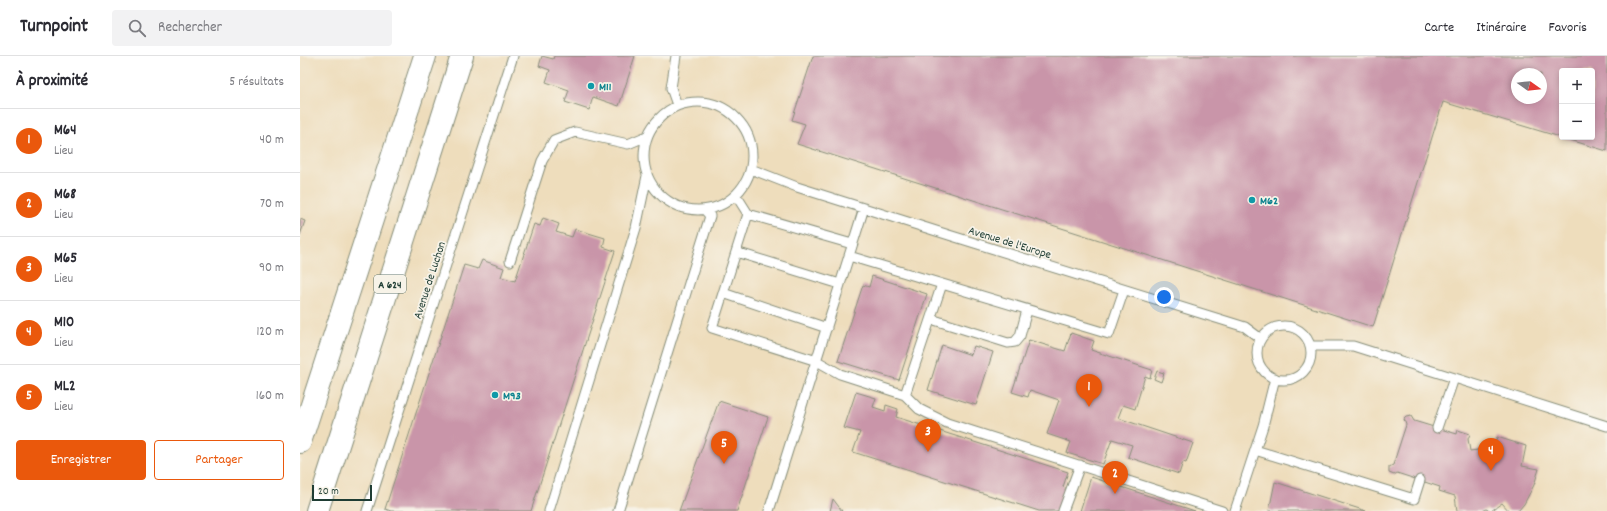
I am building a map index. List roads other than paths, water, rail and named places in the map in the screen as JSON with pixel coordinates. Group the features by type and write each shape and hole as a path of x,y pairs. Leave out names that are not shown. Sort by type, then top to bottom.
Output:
{"highway":[{"path":"300,442 425,56"},
{"name":"A 624","path":"317,511 462,56"}],"lane":[{"name":"Avenue de Luchon","path":"367,511 513,56"},
{"path":"676,56 670,88 678,105"},
{"path":"549,511 636,228 647,176 644,156 647,136 659,118 678,105 688,102 705,101 729,111 743,125 750,140 752,150 751,169 747,180 736,195 726,202 705,210 688,209 670,202 656,191 647,176"},
{"path":"510,261 542,161 554,140 575,132 628,144 647,136"},
{"name":"Avenue de l'Europe","path":"751,169 797,187 1245,327 1261,339"},
{"path":"736,195 748,214 852,244"},
{"path":"769,511 864,208"},
{"path":"618,511 710,216 705,210"},
{"path":"748,214 712,328 817,361 840,374 905,395 919,409 947,423 1222,511"},
{"path":"736,252 840,284"},
{"path":"849,256 1109,334 1124,290"},
{"path":"905,395 942,284"},
{"path":"723,293 826,328"},
{"path":"931,319 1008,343 1015,342 1020,336 1027,310"},
{"path":"1290,326 1303,334 1310,346 1310,360 1307,368 1300,374 1290,379 1284,380 1275,378 1266,372 1261,365 1258,356 1258,347 1261,339 1275,328 1290,326"},
{"path":"1310,346 1353,346 1607,426"},
{"path":"1235,511 1263,426 1275,378"},
{"path":"1437,428 1454,378"},
{"path":"1255,450 1414,499 1420,480"},
{"path":"1063,511 1080,465"}],"place":[{"name":"M11","path":"591,86"},
{"name":"M62","path":"1252,200"},
{"name":"M93","path":"495,395"},
{"name":"M64","path":"1089,407"},
{"name":"M65","path":"928,452"},
{"name":"ML2","path":"724,464"},
{"name":"M10","path":"1491,471"},
{"name":"M68","path":"1115,494"}]}
